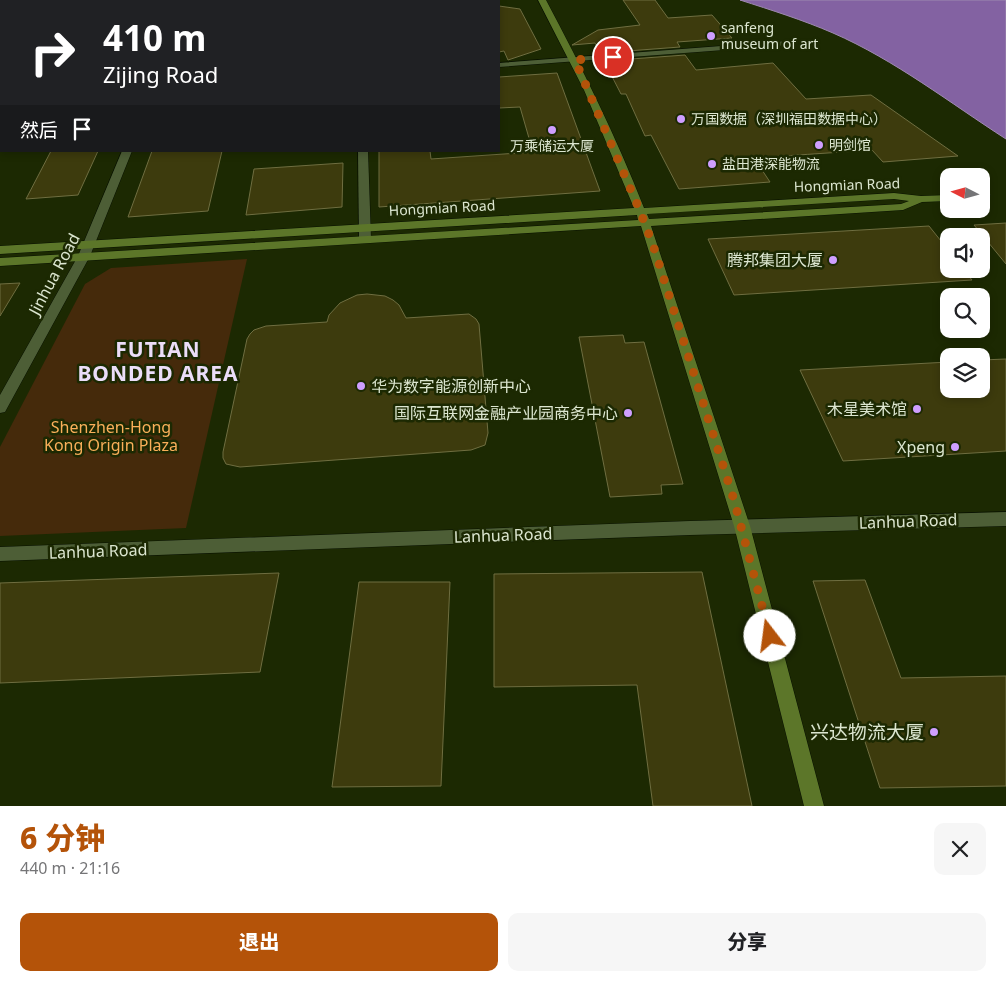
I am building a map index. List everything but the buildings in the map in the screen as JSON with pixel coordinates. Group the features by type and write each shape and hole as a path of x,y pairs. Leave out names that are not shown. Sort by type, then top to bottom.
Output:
{"main road":[{"path":"542,0 575,60 642,216 742,526 814,806"},
{"name":"Hongmian Road","path":"0,250 86,250 642,216 903,207 922,199 940,198"},
{"name":"Hongmian Road","path":"0,262 86,250"}],"street":[{"path":"500,65 787,44"},
{"name":"Jinhua Road","path":"0,408 86,250 127,152"},
{"path":"364,152 366,233"},
{"name":"Lanhua Road","path":"0,554 1006,518"}],"green space":[{"name":"Shenzhen-Hong Kong Origin Plaza","path":"247,259 186,528 0,536 0,447 85,284 111,268"}],"shaded area":[{"path":"740,0 1006,0 1006,139 900,69 856,44 787,15"}],"place":[{"name":"sanfeng museum of art","path":"711,36"},
{"name":"万国数据（深圳福田数据中心）","path":"681,119"},
{"name":"万乘储运大厦","path":"552,130"},
{"name":"明剑馆","path":"819,145"},
{"name":"盐田港深能物流","path":"712,164"},
{"name":"腾邦集团大厦","path":"833,260"},
{"name":"华为数字能源创新中心","path":"361,386"},
{"name":"木星美术馆","path":"917,409"},
{"name":"国际互联网金融产业园商务中心","path":"628,413"},
{"name":"Xpeng","path":"955,447"},
{"name":"兴达物流大厦","path":"934,732"}],"district":[{"name":"FUTIAN BONDED AREA","path":"158,362"}],"route":[{"path":"613,57 575,60 653,245 742,526 770,636"}]}
